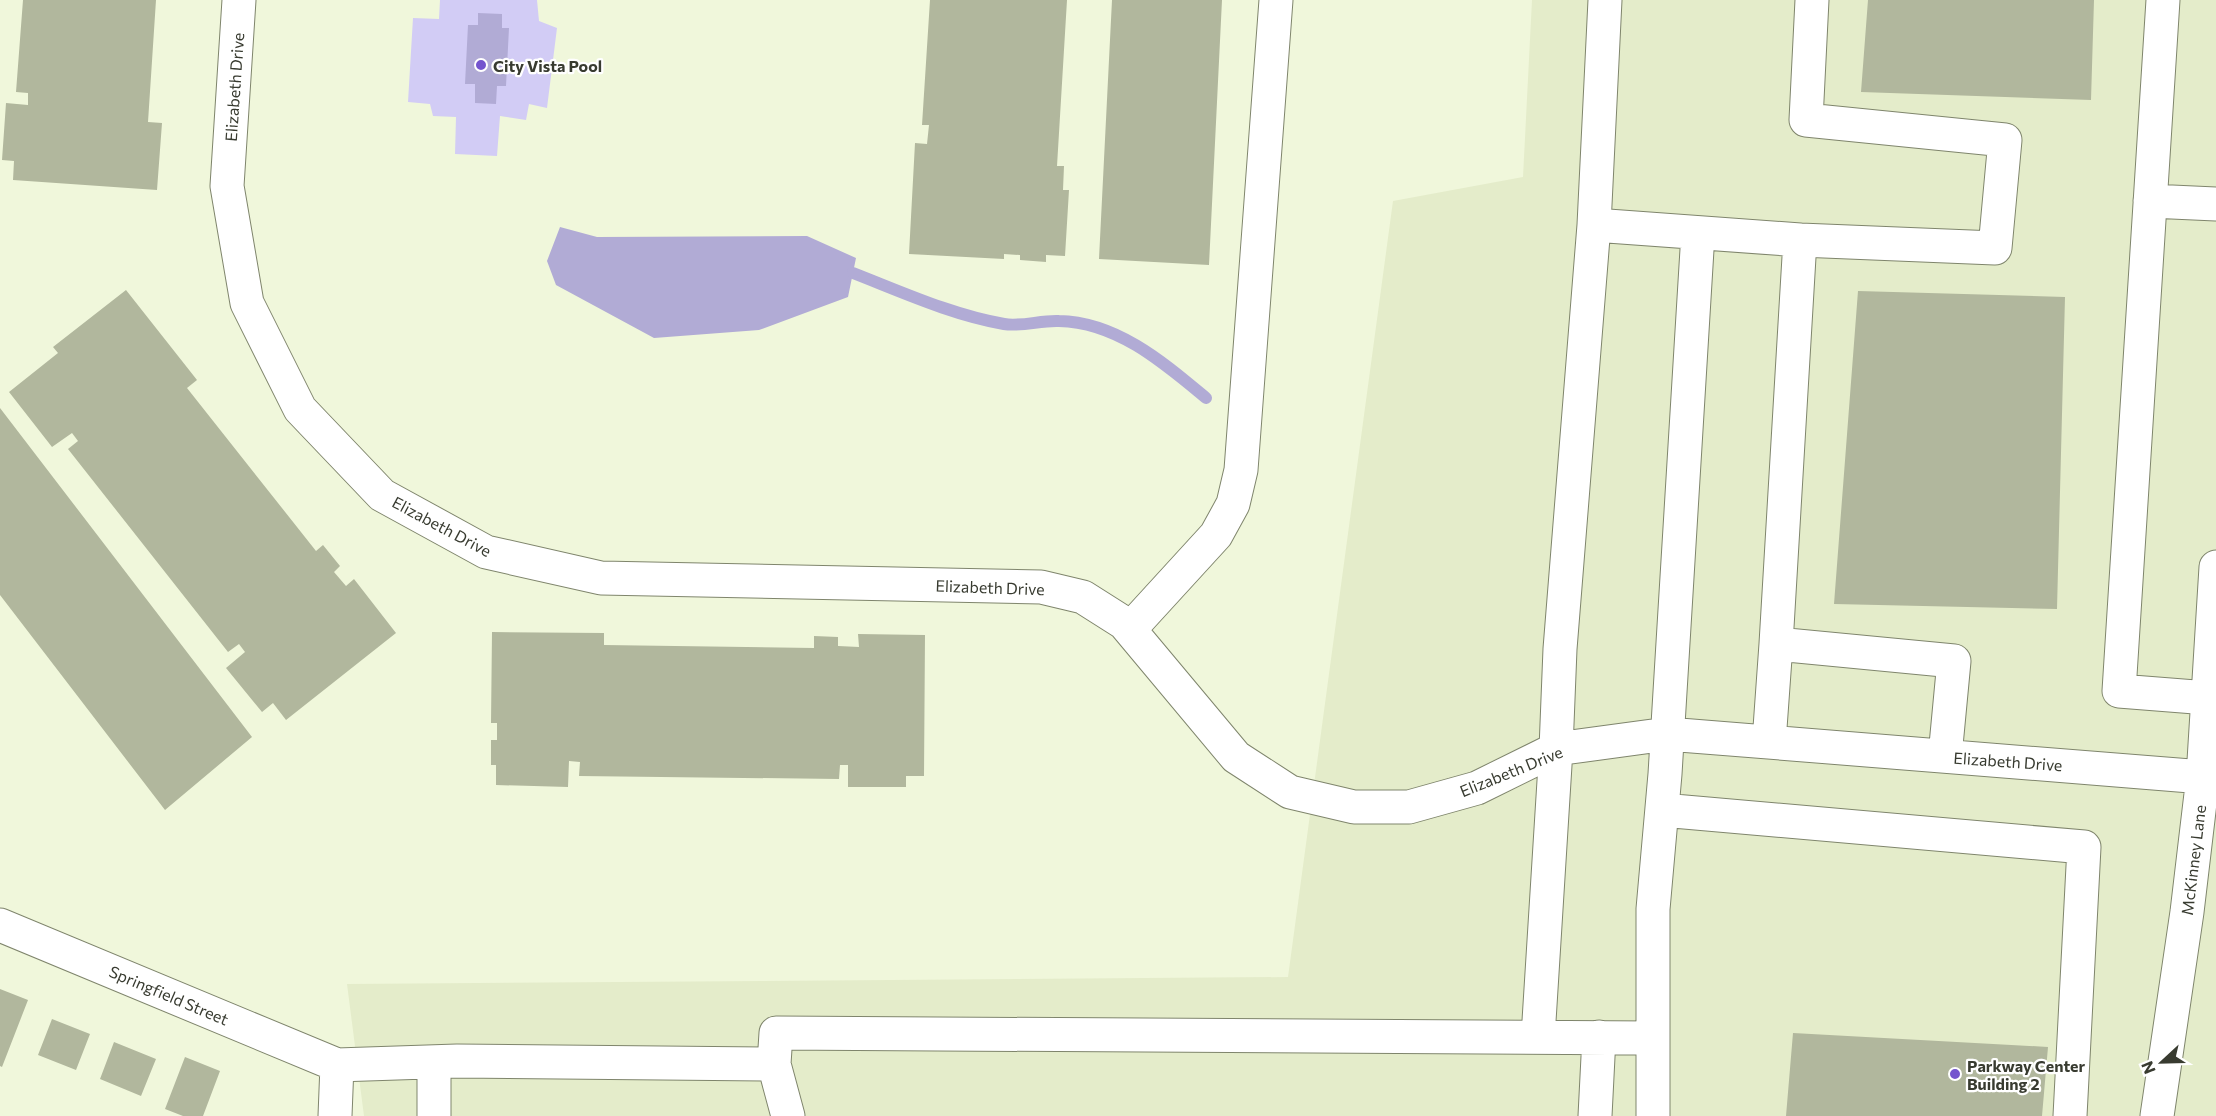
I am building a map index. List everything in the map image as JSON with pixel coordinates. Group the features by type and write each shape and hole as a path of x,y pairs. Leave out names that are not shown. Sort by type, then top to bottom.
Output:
{"street":[{"name":"Elizabeth Drive","path":"239,0 227,186 248,303 300,409 382,495 486,552 601,578 1041,587 1083,597 1130,629 1236,758 1290,792 1354,807 1409,807 1477,788 1556,749 1667,734 2203,777"},
{"path":"1130,629 1216,535 1233,504 1241,470 1276,0"},
{"path":"1538,1037 1560,649 1594,225 1605,0"},
{"path":"1594,225 1800,240 1995,248 2005,140 1806,120 1812,0"},
{"path":"2163,0 2119,691 2208,698"},
{"path":"2150,201 2216,204"},
{"path":"1653,1116 1653,909 1662,810 1698,233"},
{"path":"1769,742 1800,240"},
{"name":"McKinney Lane","path":"2157,1116 2201,913 2203,777 2216,567"},
{"path":"1776,644 1954,661 1945,756"},
{"path":"1662,810 2084,847 2070,1116"},
{"name":"Springfield Street","path":"0,925 337,1065"},
{"path":"788,1116 774,1064 776,1033 1653,1038"},
{"path":"1595,1116 1599,1037"},
{"path":"434,1063 434,1116"},
{"path":"335,1116 337,1065 774,1064"}],"shaded area":[{"name":"City Vista Pool","path":"440,0 537,0 539,21 557,28 547,108 529,104 526,120 500,116 497,156 455,154 456,117 433,116 430,104 408,102 413,18 439,19"},
{"path":"1532,0 2216,0 2216,1116 364,1116 347,984 1288,977 1393,201 1523,177"},
{"path":"478,13 502,14 502,28 509,28 506,86 497,86 496,104 475,103 475,84 465,84 468,25 478,25"},
{"path":"560,227 597,237 807,236 856,258 848,297 759,330 654,338 556,285 547,261"}],"building":[{"path":"23,0 156,0 148,122 162,123 157,190 13,180 14,161 2,160 6,103 28,105 28,93 16,92"},
{"path":"930,0 1067,0 1057,166 1064,166 1063,190 1069,190 1065,256 1046,255 1046,262 1020,260 1020,255 1004,254 1004,259 909,254 915,143 927,144 929,125 922,125"},
{"path":"1112,0 1222,0 1209,265 1099,259"},
{"path":"1868,0 2094,0 2091,100 1861,92"},
{"path":"126,290 197,380 187,388 316,551 323,545 340,566 334,572 346,586 354,579 396,633 286,720 273,703 262,712 226,668 245,652 239,644 228,652 68,449 78,441 72,433 52,447 9,392 58,353 53,347"},
{"path":"1858,291 2065,297 2057,609 1834,604"},
{"path":"0,408 252,737 165,810 0,595"},
{"path":"492,632 604,633 604,645 814,648 814,636 838,637 838,646 859,647 858,634 925,635 924,776 906,776 906,787 848,787 848,765 840,765 839,779 579,776 580,762 569,761 568,787 496,785 496,765 491,765 491,740 497,740 497,723 491,723"},
{"path":"0,989 28,1000 2,1067 0,1066"},
{"path":"52,1019 90,1034 76,1070 38,1055"},
{"path":"1793,1033 2048,1047 2042,1116 1786,1116"},
{"path":"114,1042 156,1059 141,1096 100,1079"},
{"path":"185,1057 220,1071 203,1116 183,1116 165,1109"}],"waterway":[{"path":"853,273 927,302 985,320 1011,325 1059,321 1080,323 1101,329 1138,347 1206,398"}],"place":[{"name":"City Vista Pool","path":"481,65"},
{"name":"Parkway Center Building 2","path":"1955,1074"}]}
